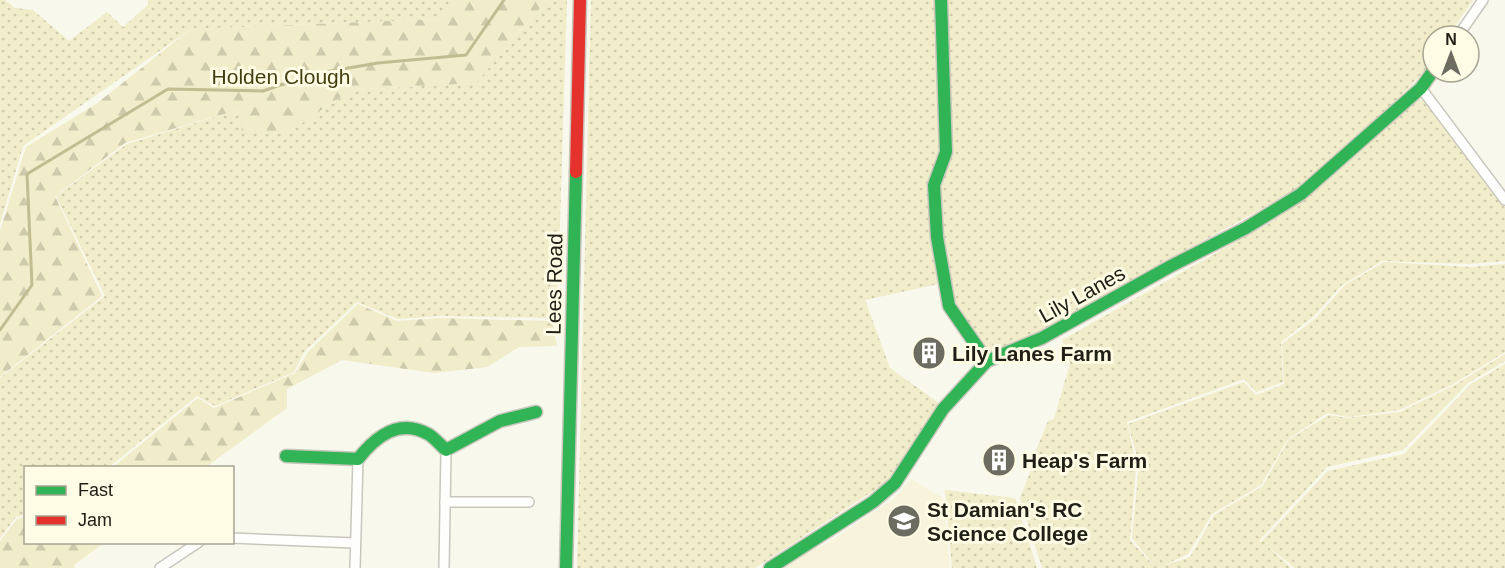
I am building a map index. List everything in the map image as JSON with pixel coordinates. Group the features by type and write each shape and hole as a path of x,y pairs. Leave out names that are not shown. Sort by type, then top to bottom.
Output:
{"street":[{"name":"Lees Road","path":"566,568 580,0"},
{"path":"941,0 946,152 934,185 937,237 949,306 987,361"},
{"path":"1466,24 1483,0"},
{"name":"Lily Lanes","path":"770,568 873,502 895,483 943,409 987,361 1042,338 1171,266 1246,228 1301,194 1424,84"},
{"path":"1421,88 1505,200"},
{"path":"446,450 500,421 536,412"},
{"path":"355,568 358,459 370,441 389,430 409,428 428,434 446,450 444,568"},
{"path":"286,456 358,459"},
{"path":"445,502 529,502"},
{"path":"234,538 355,543"},
{"path":"160,568 197,544"}],"shaded area":[{"name":"St Damian's RC Science College","path":"911,479 943,498 950,568 779,568 804,553 828,543 895,498"}],"green space":[{"path":"0,0 5,0 15,8 33,10 69,41 107,12 123,27 148,5 148,0 461,0 440,19 191,29 23,146 0,224"},
{"name":"Holden Clough","path":"461,0 547,0 476,83 351,90 286,134 242,134 241,109 125,143 55,196 102,296 0,377 0,231 26,147 96,104 191,29 439,19"},
{"path":"547,0 567,0 557,318 440,316 398,319 357,302 304,352 294,372 215,406 197,396 110,466 24,466 24,515 16,517 0,538 0,378 105,296 56,196 127,144 241,109 243,134 286,134 351,90 476,83"},
{"path":"591,0 937,0 942,150 931,183 930,240 938,284 865,300 890,368 939,403 890,480 755,568 577,568"},
{"path":"945,0 1473,0 1456,24 1421,24 1421,74 1345,156 1291,193 1177,255 1066,322 991,354 960,312 953,296 937,188 951,152"},
{"path":"1418,100 1423,100 1505,207 1505,261 1470,264 1382,261 1342,285 1314,316 1281,342 1283,382 1256,392 1244,379 1127,422 1136,464 1034,455 1048,421 1054,419 1070,363 1062,340 1273,221 1300,201"},
{"path":"1384,262 1471,267 1505,264 1505,352 1453,384 1399,410 1348,417 1327,413 1287,440 1261,485 1212,514 1188,554 1162,566 1190,557 1214,515 1263,486 1288,440 1329,415 1347,418 1400,412 1453,386 1505,354 1505,361 1468,383 1403,450 1327,467 1259,541 1261,542 1328,471 1404,454 1471,384 1505,364 1505,568 1295,568 1265,544 1291,568 1156,568 1132,538 1139,464 1128,424 1244,382 1256,395 1284,384 1282,344 1316,318 1345,285"},
{"path":"358,304 397,321 439,318 552,321 557,346 519,347 487,367 434,373 342,360 287,389 287,408 207,466 114,466 198,398 214,408 295,373 308,352"},
{"path":"1036,457 1136,468 1130,540 1156,568 1042,568 1020,498"},
{"path":"945,490 1015,498 1037,568 952,568"},
{"path":"24,517 24,544 103,544 74,565 75,568 0,568 0,541 17,519"}],"waterway":[{"path":"0,330 32,285 27,174 168,89 263,91 313,74 378,63 466,55 504,0"}],"traffic: fast":[{"path":"941,0 946,152 934,185 937,237 949,306 987,361"},
{"path":"770,568 873,502 895,483 943,409 987,361 1042,338 1171,266 1246,228 1301,194 1424,84"},
{"path":"566,568 576,172"},
{"path":"286,456 358,459 380,437 389,432 407,428 428,434 446,450 500,421 536,412"}],"traffic: jam":[{"path":"576,172 580,0"}],"place":[{"name":"Lily Lanes Farm","path":"929,353"},
{"name":"Heap's Farm","path":"999,460"},
{"name":"St Damian's RC Science College","path":"904,521"}]}
